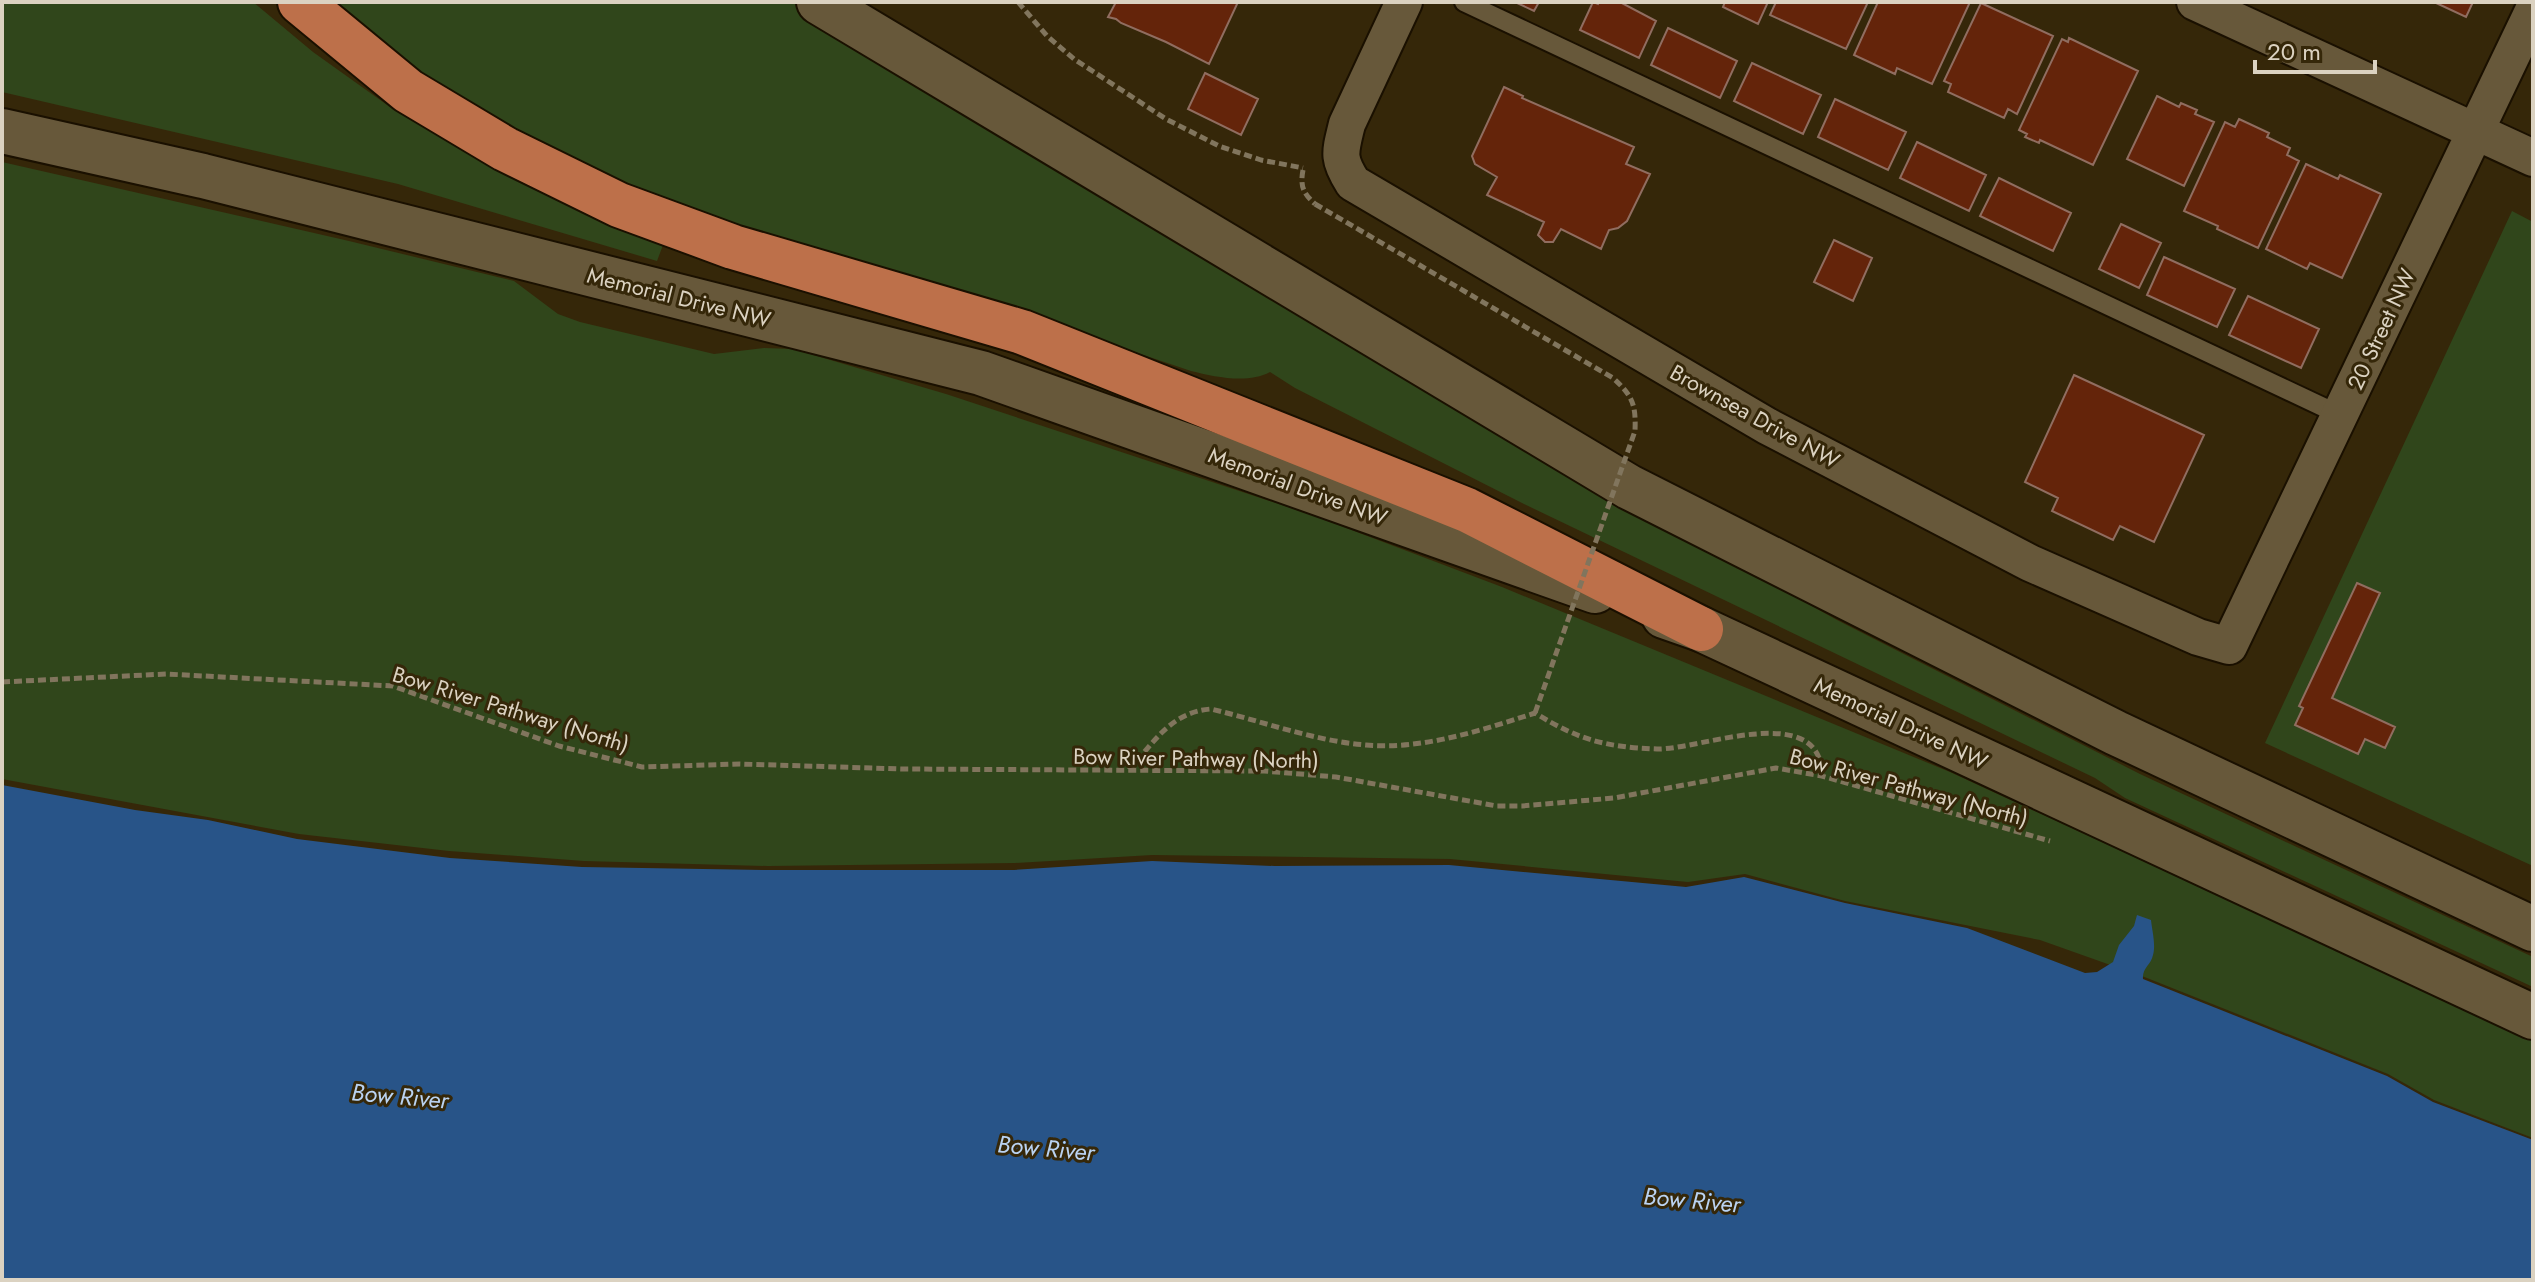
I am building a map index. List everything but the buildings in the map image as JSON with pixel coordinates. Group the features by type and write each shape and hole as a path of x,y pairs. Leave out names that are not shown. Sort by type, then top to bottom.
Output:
{"highway":[{"path":"300,2 408,91 505,149 619,205 733,247 1022,332 1467,510 1701,629"}],"main road":[{"path":"819,2 1629,487 2116,733 2533,929"},
{"name":"Memorial Drive NW","path":"2,131 203,176 981,373 1701,629 2533,1017"},
{"path":"2116,733 2389,829 2533,896"}],"street":[{"name":"Brownsea Drive NW","path":"1404,2 1347,124 1342,145 1342,165 1353,183 1767,426 2030,563 2198,637 2229,646"},
{"path":"2195,2 2533,158"},
{"name":"20 Street NW","path":"2229,646 2533,11"}],"lane":[{"path":"1464,2 2340,415"}],"path":[{"path":"1018,2 1047,36 1074,59 1166,119 1219,146 1261,160 1303,168"},
{"path":"1315,204 1613,378 1628,392 1635,411 1635,431 1535,713"},
{"name":"Bow River Pathway (North)","path":"2,682 166,674 393,686 559,746 642,767 740,764 904,769 1264,771 1336,777 1497,806 1614,798 1776,768 1822,776 2051,842"},
{"path":"1128,771 1167,727 1180,717 1195,710 1211,709 1324,738 1370,746 1469,733 1535,713 1562,730 1585,739 1634,748 1662,749 1760,733 1789,735 1816,750 1822,763 1822,776"}],"green space":[{"path":"2,2 253,2 313,52 397,112 499,171 575,209 663,245 657,261 398,184 2,92"},
{"path":"320,2 792,2 1715,552 1837,620 2140,774 2533,957 2533,987 2125,798 2095,778 1524,504 1295,388 1270,372 1242,379 1191,371 764,233 627,184 539,144 481,112"},
{"path":"2,162 514,281 558,314 714,354 764,348 793,349 946,394 1312,515 1502,587 1950,772 2533,1041 2533,1138 2434,1100 2388,1074 2147,978 2040,940 1845,901 1745,874 1688,882 1450,859 1152,855 1015,863 768,866 584,861 449,851 299,834 2,779"},
{"path":"2512,211 2533,222 2533,866 2265,743"}],"water":[{"name":"Bow River","path":"2,785 208,820 297,839 450,858 582,867 1014,870 1152,861 1275,866 1449,865 1686,887 1744,877 1845,903 1967,928 2085,973 2097,972 2113,962 2137,915 2151,920 2154,942 2153,955 2143,979 2387,1076 2433,1102 2533,1140 2533,1280 2,1280"}]}
